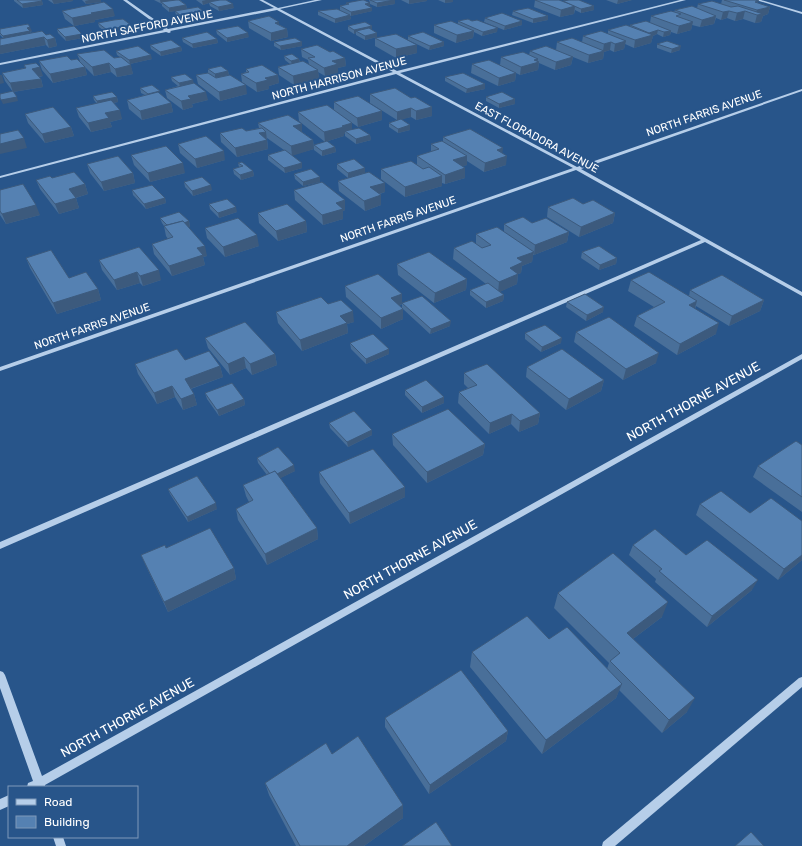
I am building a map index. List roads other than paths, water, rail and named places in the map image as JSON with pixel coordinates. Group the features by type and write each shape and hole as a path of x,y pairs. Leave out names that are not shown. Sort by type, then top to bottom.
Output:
{"street":[{"path":"125,0 169,32"},
{"name":"EAST FLORADORA AVENUE","path":"261,0 576,168 802,294"},
{"name":"NORTH SAFFORD AVENUE","path":"0,64 169,32 320,0"},
{"name":"NORTH HARRISON AVENUE","path":"0,176 398,72 684,0"},
{"path":"758,0 802,13"},
{"name":"NORTH FARRIS AVENUE","path":"0,369 802,90"},
{"path":"0,546 337,399 537,314 665,256 706,240"},
{"name":"NORTH THORNE AVENUE","path":"37,786 802,356"},
{"path":"0,675 37,786"},
{"path":"607,846 802,681"}]}
